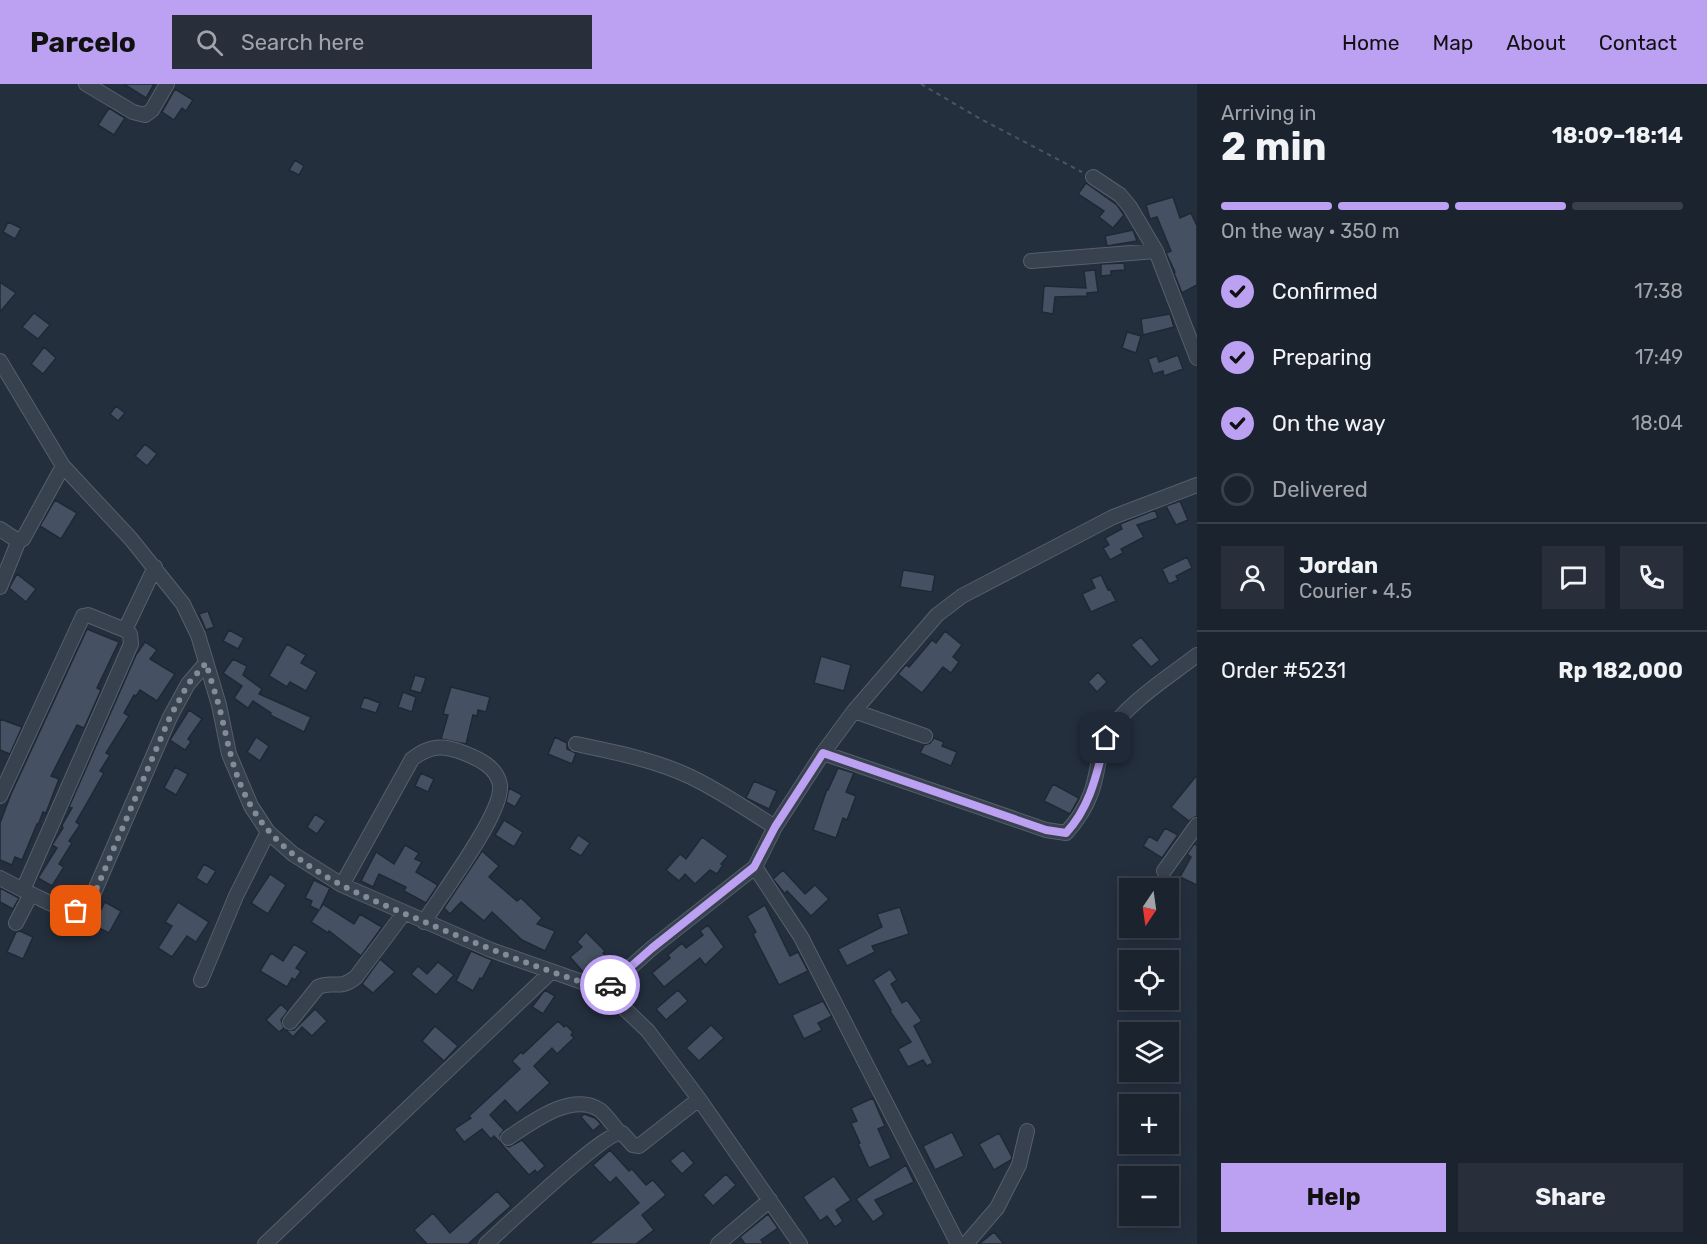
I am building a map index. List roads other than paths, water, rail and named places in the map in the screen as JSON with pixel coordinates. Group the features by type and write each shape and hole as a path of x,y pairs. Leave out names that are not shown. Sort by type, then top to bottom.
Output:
{"street":[{"path":"86,84 141,115 148,114 152,110 167,84"},
{"path":"1093,177 1120,195 1130,207 1156,251 1197,358"},
{"path":"1031,261 1156,251"},
{"path":"0,361 63,466 154,567 183,604 198,635 219,705 229,754 250,806 268,832 293,854 342,885 423,921 551,972 605,990 648,1031 699,1099 800,1244"},
{"path":"0,586 19,540 23,539 63,466"},
{"path":"605,990 652,948 754,867 775,827 823,753 854,711 937,615 962,596 1113,517 1197,485"},
{"path":"0,529 19,540"},
{"path":"125,630 154,567"},
{"path":"0,796 83,616 88,615 125,630 130,634 131,644 16,923"},
{"path":"823,753 1046,830 1066,833 1074,825 1091,794 1106,738 1116,721 1197,655"},
{"path":"0,878 67,910 82,909 89,904 170,717 188,684 206,663"},
{"path":"854,711 925,736"},
{"path":"576,744 622,754 684,774 775,827"},
{"path":"342,885 412,759 425,749 436,747 474,757 489,766 497,776 500,787 498,800 478,839 423,921"},
{"path":"1164,871 1197,825"},
{"path":"201,980 236,896 268,832"},
{"path":"754,867 801,937 958,1244"},
{"path":"290,1022 318,987 324,984 342,985 356,977 404,913"},
{"path":"265,1244 551,972"},
{"path":"508,1138 549,1112 581,1104 599,1110 633,1145 639,1146 699,1099"},
{"path":"966,1244 997,1208 1019,1165 1027,1131"},
{"path":"486,1244 581,1159 613,1134 619,1132"},
{"path":"718,1244 770,1200"}]}
